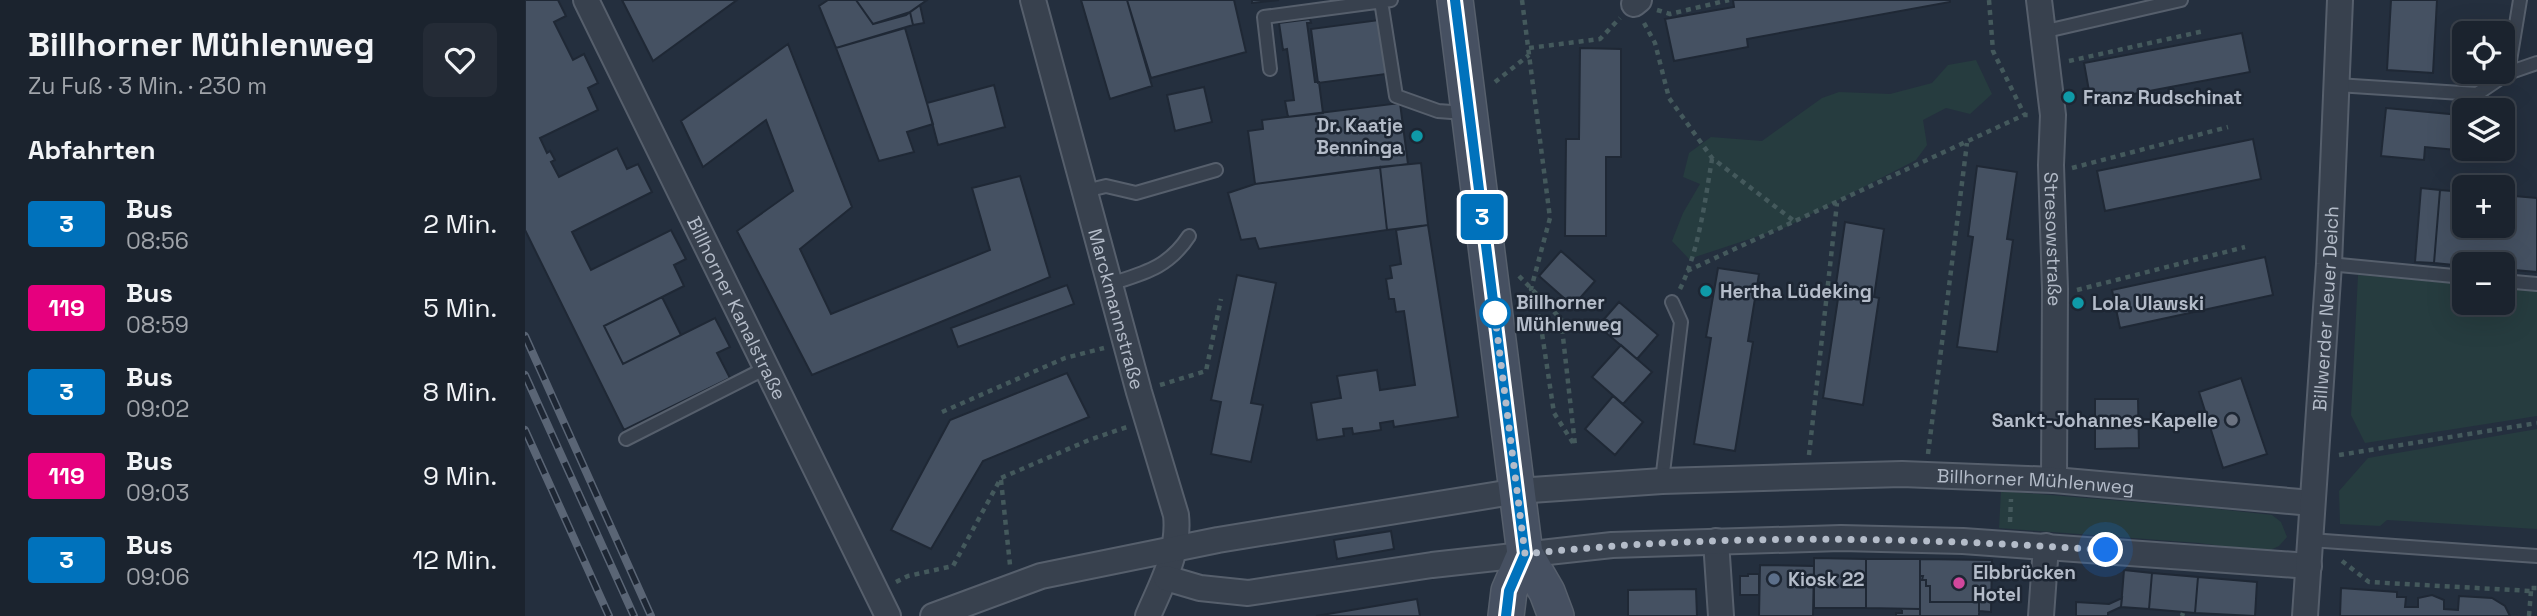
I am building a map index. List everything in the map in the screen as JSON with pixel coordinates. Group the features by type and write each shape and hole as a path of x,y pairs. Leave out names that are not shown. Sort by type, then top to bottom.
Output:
{"street":[{"name":"Billhorner Kanalstraße","path":"586,0 888,616"},
{"name":"Marckmannstraße","path":"1034,0 1139,391 1176,515 1178,528 1175,548 1166,578 1148,616"},
{"path":"1455,0 1525,554 1548,592 1556,616"},
{"name":"Stresowstraße","path":"2039,0 2053,115 2051,165 2055,289 2054,480"},
{"name":"Billwerder Neuer Deich","path":"2305,616 2329,264 2340,0"},
{"name":"Billhorner Mühlenweg","path":"933,616 1041,576 1175,548 1518,491 1807,475 1925,475 2054,480 2312,503"},
{"path":"1166,578 1200,588 1248,593 1525,554 1612,545 1841,538 2046,546 2309,566"},
{"path":"1716,541 1721,616"},
{"path":"2041,616 2046,546"},
{"path":"1506,616 1509,591 1525,554"}],"lane":[{"path":"2042,32 2181,0"},
{"path":"2515,30 2520,0"},
{"path":"1270,69 1264,17 1386,1 1396,96 1438,111 1469,108"},
{"path":"2515,71 2537,63"},
{"path":"2337,85 2477,94 2492,84"},
{"path":"1085,191 1106,186 1136,192 1216,170"},
{"path":"1110,284 1160,267 1180,250 1189,236"},
{"path":"2329,264 2452,276"},
{"path":"2515,282 2537,284"},
{"path":"1662,481 1681,322 1672,302"},
{"path":"626,439 766,368"},
{"path":"2310,540 2537,556"}],"path":[{"path":"1522,0 1550,218 1531,289 1540,320 1554,412 1575,446 1560,319 1531,289"},
{"path":"1636,2 1670,13 1728,0"},
{"path":"1989,0 1993,51 2024,115"},
{"path":"1529,48 1600,39 1636,2"},
{"path":"1636,2 1655,43 1669,98 1712,158 1795,221"},
{"path":"2046,66 2204,31"},
{"path":"1469,108 1530,55"},
{"path":"1712,158 1687,271 2024,115 2053,115"},
{"path":"2051,165 2075,168 2228,127"},
{"path":"1925,475 1967,143"},
{"path":"1807,475 1837,202"},
{"path":"2055,289 2081,291 2245,247"},
{"path":"1139,391 1206,371 1221,299"},
{"path":"942,412 1065,358 1082,354"},
{"path":"2314,459 2537,423"},
{"path":"896,582 908,576 953,566 1001,478 1114,431"},
{"path":"2009,544 2012,477"},
{"path":"1001,478 1008,549"},
{"path":"2339,541 2338,559 2369,582 2534,589 2529,616"}],"green space":[{"path":"1976,60 1992,94 1970,114 1946,108 1923,120 1927,145 1916,160 1786,227 1689,259 1672,241 1683,213 1700,184 1683,177 1689,153 1711,137 1762,141 1822,98 1839,92 1890,94 1932,83 1948,65"},
{"path":"2358,275 2452,283 2452,315 2515,315 2515,288 2537,290 2537,416 2365,443 2351,415"},
{"path":"2537,429 2537,529 2387,520 2380,526 2340,524 2339,491 2368,458"},
{"path":"2001,491 2272,515 2281,522 2287,537 2279,546 2266,552 2199,543 1999,528"}],"building":[{"path":"525,0 558,0 566,16 554,22 573,60 584,54 598,83 588,88 598,110 540,138 547,153 550,151 555,160 551,162 559,177 617,148 627,169 638,164 652,192 572,232 591,270 671,230 686,259 674,265 684,286 604,326 623,364 715,318 730,347 717,353 730,378 624,430 525,230"},
{"path":"622,0 737,0 653,61"},
{"path":"828,0 856,0 873,24 910,12 913,25 836,48 819,6"},
{"path":"856,0 927,0 906,15 873,24"},
{"path":"1081,0 1127,0 1152,86 1110,99"},
{"path":"1127,0 1234,0 1246,52 1151,78"},
{"path":"1252,0 1279,0 1252,3"},
{"path":"1733,0 1950,2 1747,39 1748,47 1674,61 1665,19 1734,7"},
{"path":"2391,0 2437,0 2433,73 2387,70"},
{"path":"920,5 924,23 913,25 910,12"},
{"path":"1310,19 1311,23 1307,23 1315,82 1319,82 1323,113 1288,117 1285,101 1294,100 1287,49 1283,50 1279,23"},
{"path":"1379,20 1386,74 1318,83 1311,29"},
{"path":"905,28 933,124 907,132 914,152 879,161 836,48"},
{"path":"2242,33 2250,72 2091,102 2084,63"},
{"path":"788,44 852,207 800,249 831,314 990,250 972,188 1020,176 1050,277 812,375 737,231 793,191 766,120 703,167 681,121"},
{"path":"1580,48 1621,49 1621,157 1606,157 1606,236 1565,236 1566,139 1579,139"},
{"path":"994,85 1005,127 938,145 927,103"},
{"path":"1204,87 1212,122 1175,131 1167,95"},
{"path":"1400,103 1408,164 1255,184 1248,131 1263,129 1262,120"},
{"path":"2386,108 2452,114 2452,150 2425,147 2424,160 2381,156"},
{"path":"2253,139 2261,179 2105,211 2097,171"},
{"path":"1421,163 1428,225 1387,230 1380,167"},
{"path":"1977,166 2017,172 2007,239 2013,240 1997,352 1957,347 1973,237 1968,236"},
{"path":"1380,167 1387,230 1259,249 1255,238 1241,240 1228,193 1255,184"},
{"path":"2421,188 2440,190 2434,263 2415,262"},
{"path":"2440,190 2452,191 2452,238 2515,238 2515,196 2537,198 2537,272 2515,270 2515,252 2452,252 2452,265 2434,263"},
{"path":"1845,222 1884,229 1874,297 1879,298 1863,405 1823,398 1839,292 1835,291"},
{"path":"1428,225 1458,417 1394,427 1393,421 1380,423 1381,430 1353,434 1352,428 1343,429 1344,436 1317,440 1311,403 1341,398 1337,376 1377,370 1380,390 1415,385 1404,311 1396,312 1394,299 1389,299 1386,279 1392,278 1390,266 1401,264 1396,230"},
{"path":"1561,251 1595,281 1573,306 1539,276"},
{"path":"2265,257 2273,295 2120,328 2112,290"},
{"path":"1718,268 1759,274 1748,341 1753,342 1735,451 1694,444 1711,338 1706,337"},
{"path":"1237,275 1276,283 1251,403 1263,405 1251,462 1211,454 1221,402 1211,400"},
{"path":"1067,285 1074,304 958,347 951,328"},
{"path":"662,297 681,335 623,364 604,326"},
{"path":"1619,302 1658,335 1637,359 1598,326"},
{"path":"1621,345 1652,372 1623,404 1592,377"},
{"path":"1067,373 1089,417 983,461 931,549 891,530 950,420"},
{"name":"Sankt-Johannes-Kapelle","path":"2241,378 2267,454 2223,468 2199,392"},
{"path":"1613,396 1643,422 1615,455 1585,429"},
{"path":"2095,399 2138,399 2139,448 2095,449"},
{"path":"1391,531 1394,549 1337,559 1334,540"},
{"path":"1814,558 1866,559 1866,608 1814,608"},
{"path":"1866,559 1920,559 1920,609 1866,608"},
{"name":"Elbbrücken Hotel","path":"1920,559 1992,560 1991,612 1979,611 1979,602 1930,602 1930,586 1926,586 1926,580 1922,580 1923,576 1920,576"},
{"path":"1760,565 1814,566 1813,616 1759,616"},
{"path":"2124,570 2152,573 2149,609 2121,607"},
{"path":"2152,573 2198,577 2195,613 2149,609"},
{"path":"1759,574 1759,595 1740,595 1740,576"},
{"path":"1920,576 1923,576 1922,580 1926,580 1926,586 1930,586 1930,602 1979,602 1979,616 1920,616"},
{"path":"2198,577 2257,582 2255,616 2195,613"},
{"path":"2341,588 2397,592 2397,597 2406,597 2405,607 2418,607 2418,598 2432,595 2444,600 2444,609 2458,610 2459,596 2492,598 2505,606 2510,616 2340,616"},
{"path":"1696,589 1697,616 1628,616 1628,590"},
{"path":"2122,598 2121,607 2108,613 2108,616 2076,616 2076,602 2109,604"},
{"path":"1417,599 1420,616 1316,616"},
{"path":"1902,609 1920,609 1920,616 1896,616 1896,613 1902,613"}],"railway":[{"path":"525,336 651,616"},
{"path":"525,375 634,616"},
{"path":"525,430 609,616"}],"bus line":[{"name":"3","path":"1455,0 1525,554 1509,591 1506,616"}],"place":[{"name":"Franz Rudschinat","path":"2069,97"},
{"name":"Dr. Kaatje Benninga","path":"1417,136"},
{"name":"Hertha Lüdeking","path":"1706,291"},
{"name":"Lola Ulawski","path":"2078,303"},
{"name":"Billhorner Mühlenweg","path":"1495,313"},
{"name":"Sankt-Johannes-Kapelle","path":"2232,420"},
{"name":"Kiosk 22","path":"1774,579"},
{"name":"Elbbrücken Hotel","path":"1959,583"}],"route":[{"path":"1495,313 1494,308 1525,554 1664,542 1841,538 1963,541 2106,550"}]}
